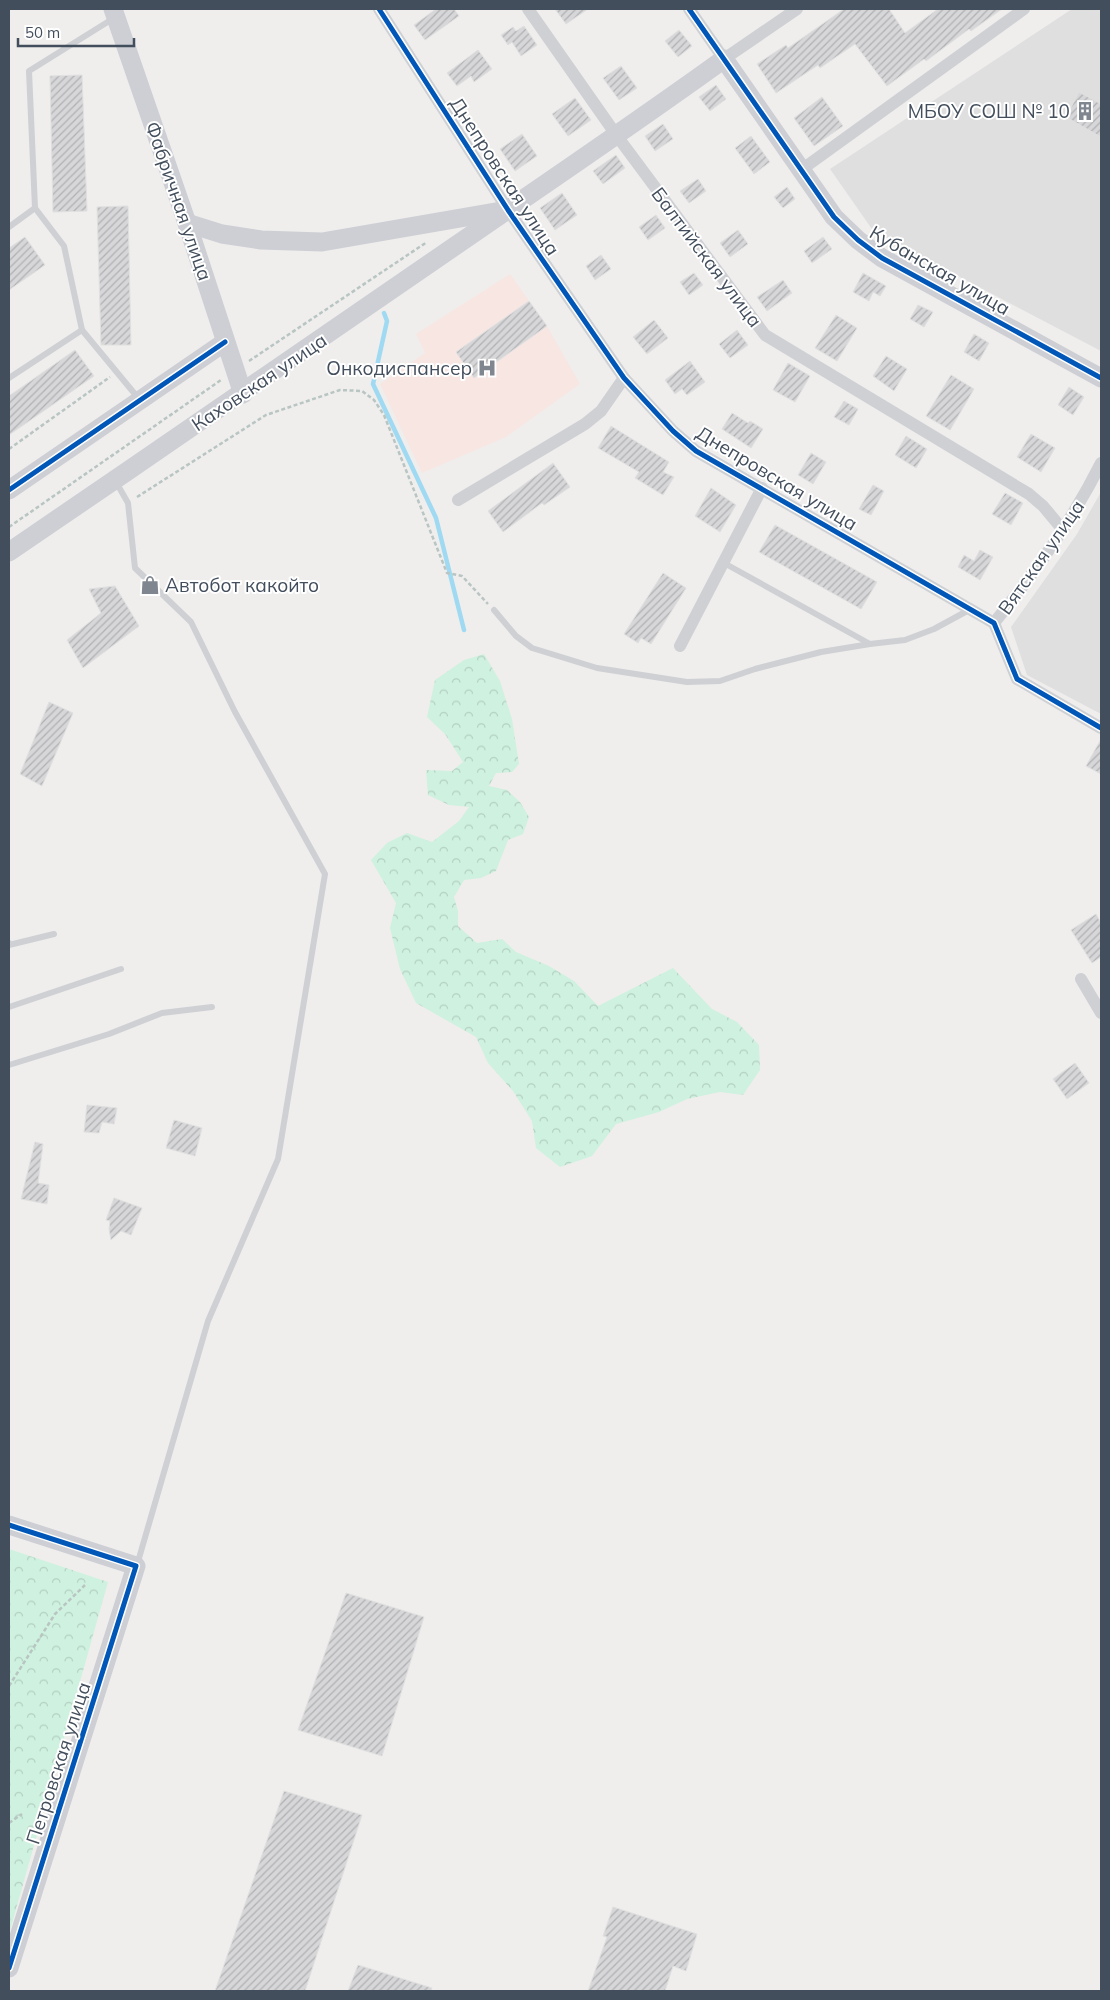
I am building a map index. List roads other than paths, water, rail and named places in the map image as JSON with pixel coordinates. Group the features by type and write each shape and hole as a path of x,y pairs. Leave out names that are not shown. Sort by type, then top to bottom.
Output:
{"street":[{"name":"Днепровская улица","path":"379,9 508,210 624,378 673,432 696,451 994,623"},
{"name":"Балтийская улица","path":"528,9 617,136 765,335 1029,494 1043,506 1064,530"},
{"name":"Кубанская улица","path":"689,9 834,217 858,240 882,258 1101,378"},
{"path":"187,223 222,234 262,240 322,242 508,210 797,9"},
{"path":"801,170 1024,9"},
{"name":"Фабричная улица","path":"115,13 243,394"},
{"name":"Каховская улица","path":"9,552 243,394 508,210"},
{"path":"9,490 225,342"},
{"path":"458,500 585,424 600,411 624,378"},
{"name":"Вятская улица","path":"994,623 1064,530 1084,498 1101,463"},
{"name":"Днепровская улица","path":"680,646 762,488"},
{"path":"994,623 1017,679 1101,728"},
{"path":"1081,979 1101,1013"},
{"path":"9,1525 136,1566"},
{"name":"Петровская улица","path":"9,1968 136,1566"}],"lane":[{"path":"115,13 28,71 35,208 64,246 82,330 140,400"},
{"path":"9,227 35,208"},
{"path":"9,378 82,330"},
{"path":"115,480 128,503 135,568 191,622 236,712 325,874 278,1159 208,1320 136,1566"},
{"path":"724,562 870,644"},
{"path":"494,610 516,636 532,648 597,668 687,682 720,680 821,652 905,640 934,629 971,608"},
{"path":"9,943 9,946 54,934"},
{"path":"9,1007 121,969"},
{"path":"9,1065 109,1034 162,1013 212,1007"}],"waterway":[{"path":"384,313 387,321 373,384 436,518 464,630"}],"place":[{"name":"МБОУ СОШ № 10","path":"1085,111"},
{"name":"Онкодиспансер","path":"487,368"},
{"name":"Автобот какойто","path":"150,585"}]}
